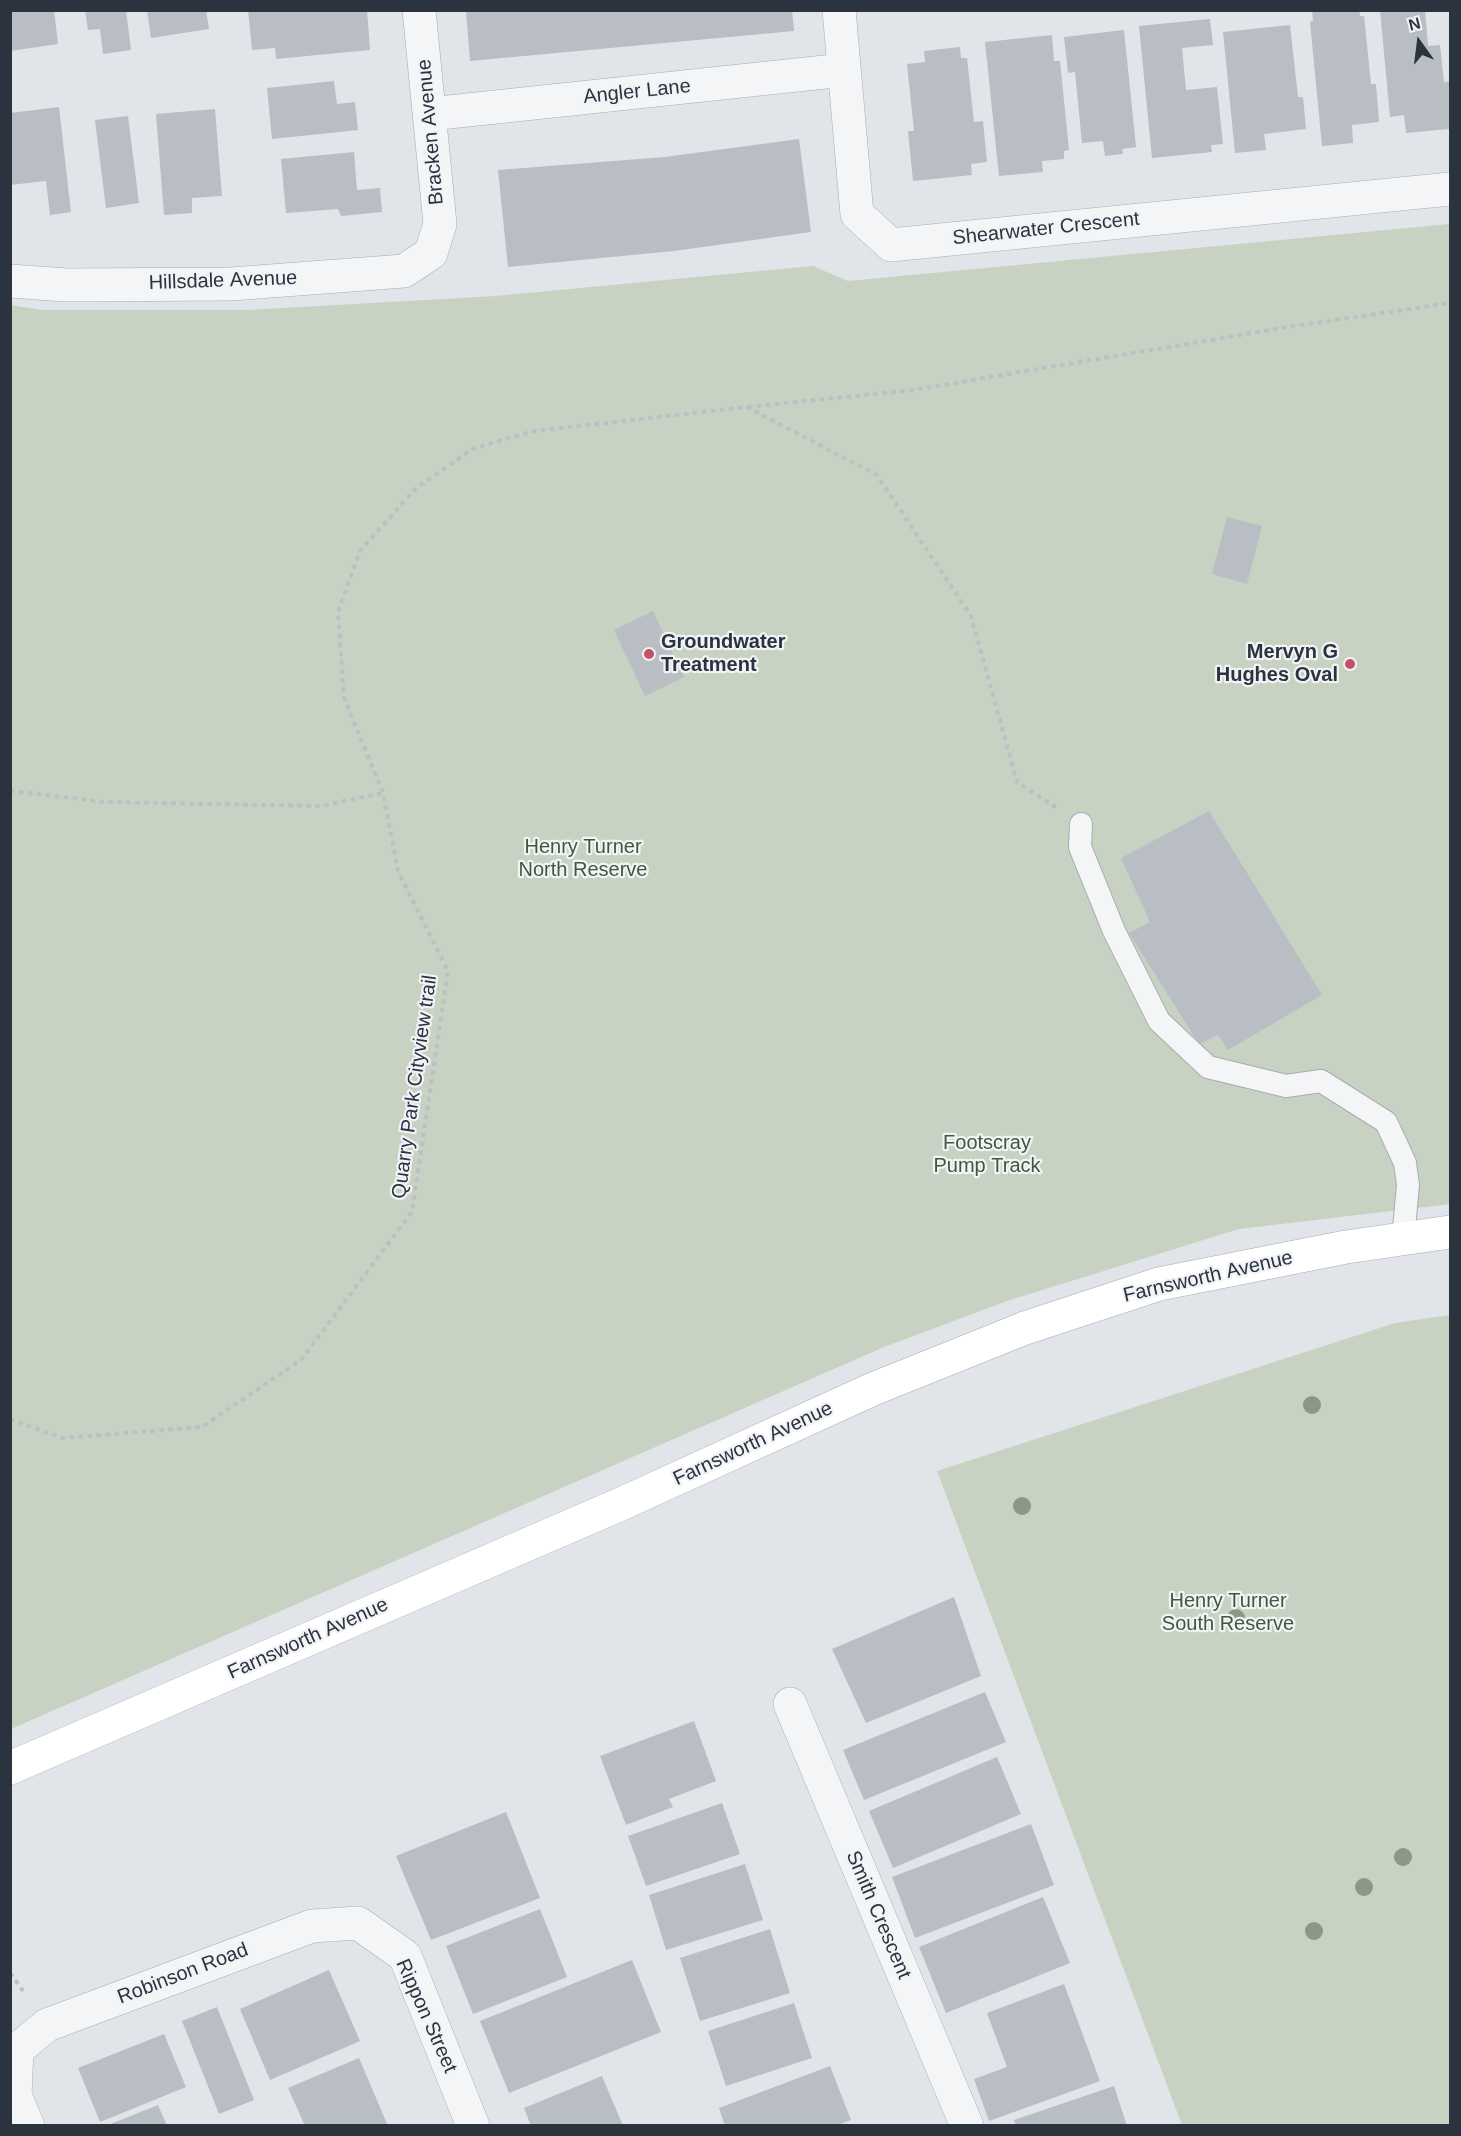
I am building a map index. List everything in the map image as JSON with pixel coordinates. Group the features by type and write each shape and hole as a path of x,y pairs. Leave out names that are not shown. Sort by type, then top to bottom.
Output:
{"main road":[{"name":"Farnsworth Avenue","path":"10,1768 621,1504 873,1389 1025,1328 1159,1284 1346,1247 1450,1232"},
{"name":"Farnsworth Avenue","path":"10,1780 82,1738"}],"street":[{"name":"Bracken Avenue","path":"419,10 440,224 431,253"},
{"name":"Shearwater Crescent","path":"839,10 857,214 891,244 1450,189"},
{"name":"Angler Lane","path":"430,114 844,70"},
{"name":"Hillsdale Avenue","path":"10,281 66,285 231,284 404,271 431,253"},
{"name":"Smith Crescent","path":"790,1704 967,2126"},
{"name":"Robinson Road","path":"28,2126 15,2095 17,2050 47,2025 312,1926 358,1923"},
{"name":"Rippon Street","path":"358,1923 405,1956 473,2126"}],"lane":[{"path":"1081,824 1080,847 1113,931 1159,1021 1208,1068 1286,1086 1322,1081 1386,1122 1405,1163 1407,1185 1403,1239"}],"path":[{"name":"Quarry Park Cityview trail","path":"10,1419 62,1437 202,1426 301,1360 412,1212 448,971 398,871 383,793 344,698 338,612 360,551 415,489 474,448 534,431 913,390 1294,326 1450,303"},
{"path":"747,407 877,475 971,616 1017,782 1081,824"},
{"path":"10,791 105,802 320,806 383,793"}],"green space":[{"name":"Henry Turner North Reserve","path":"1450,224 1450,1204 1239,1229 1010,1300 884,1347 11,1729 11,305 42,310 247,310 496,296 813,266 848,281"},
{"name":"Henry Turner South Reserve","path":"1450,1315 1450,2125 1182,2125 937,1471 1395,1323"}],"building":[{"path":"10,10 54,10 58,44 10,51"},
{"path":"85,10 126,10 131,50 103,54 100,29 88,30"},
{"path":"147,10 206,10 209,29 151,38"},
{"path":"248,10 367,10 370,50 276,59 275,48 252,50"},
{"path":"466,10 792,10 794,31 470,61"},
{"path":"1312,10 1359,10 1360,16 1364,16 1371,84 1376,84 1379,122 1352,125 1353,143 1322,146 1310,22 1313,21"},
{"path":"1380,10 1425,10 1428,46 1440,45 1444,82 1450,81 1449,129 1406,133 1404,115 1390,117"},
{"path":"1210,19 1213,45 1182,48 1186,90 1217,87 1223,144 1211,145 1212,152 1152,158 1139,26"},
{"path":"1290,25 1298,97 1303,97 1306,129 1264,134 1266,150 1235,153 1223,32"},
{"path":"1124,30 1136,147 1122,149 1123,154 1105,156 1103,141 1082,143 1075,72 1068,73 1064,37"},
{"path":"1052,35 1054,61 1060,61 1069,150 1064,151 1064,159 1042,161 1043,172 999,176 985,42"},
{"path":"960,47 961,58 967,58 974,122 983,121 987,162 971,164 972,175 913,181 908,131 914,131 907,64 925,62 924,51"},
{"path":"334,81 337,104 355,102 358,130 272,139 267,88"},
{"path":"59,107 71,212 50,215 46,181 10,185 10,113"},
{"path":"215,109 222,196 192,198 192,213 164,215 156,114"},
{"path":"128,116 139,203 106,208 95,120"},
{"path":"799,139 811,232 674,251 508,267 498,170 665,157"},
{"path":"354,152 357,190 380,188 382,212 341,216 338,209 286,213 281,159"},
{"path":"1227,517 1262,526 1247,584 1212,574"},
{"name":"Groundwater Treatment","path":"653,611 684,677 645,696 614,630"},
{"path":"1209,811 1322,995 1228,1050 1218,1035 1199,1044 1129,933 1150,922 1121,858"},
{"path":"954,1597 981,1676 866,1723 832,1649"},
{"path":"985,1692 1006,1742 864,1800 843,1750"},
{"path":"694,1721 716,1781 669,1799 673,1807 626,1825 600,1756"},
{"path":"997,1757 1021,1814 893,1868 869,1811"},
{"path":"722,1803 740,1854 646,1886 628,1836"},
{"path":"506,1812 540,1898 431,1940 396,1856"},
{"path":"1031,1824 1054,1885 915,1938 892,1877"},
{"path":"745,1864 763,1920 666,1950 649,1895"},
{"path":"1043,1897 1070,1963 946,2013 919,1947"},
{"path":"540,1909 567,1977 473,2014 446,1946"},
{"path":"770,1929 790,1993 700,2021 680,1958"},
{"path":"632,1960 661,2032 509,2093 480,2021"},
{"path":"329,1970 360,2041 270,2080 240,2009"},
{"path":"1064,1984 1100,2081 989,2121 974,2079 1007,2067 987,2013"},
{"path":"794,2003 812,2058 726,2086 708,2031"},
{"path":"217,2007 254,2100 219,2114 182,2021"},
{"path":"164,2034 186,2087 100,2122 78,2068"},
{"path":"359,2058 388,2126 305,2126 288,2088"},
{"path":"830,2066 851,2120 835,2126 725,2126 719,2108"},
{"path":"602,2076 623,2126 531,2126 524,2108"},
{"path":"1114,2086 1127,2126 1016,2126 1014,2120"},
{"path":"158,2105 167,2126 108,2126 108,2125"}],"place":[{"name":"Groundwater Treatment","path":"649,654"},
{"name":"Mervyn G Hughes Oval","path":"1350,664"}],"park label":[{"name":"Footscray Pump Track","path":"987,1154"}]}
